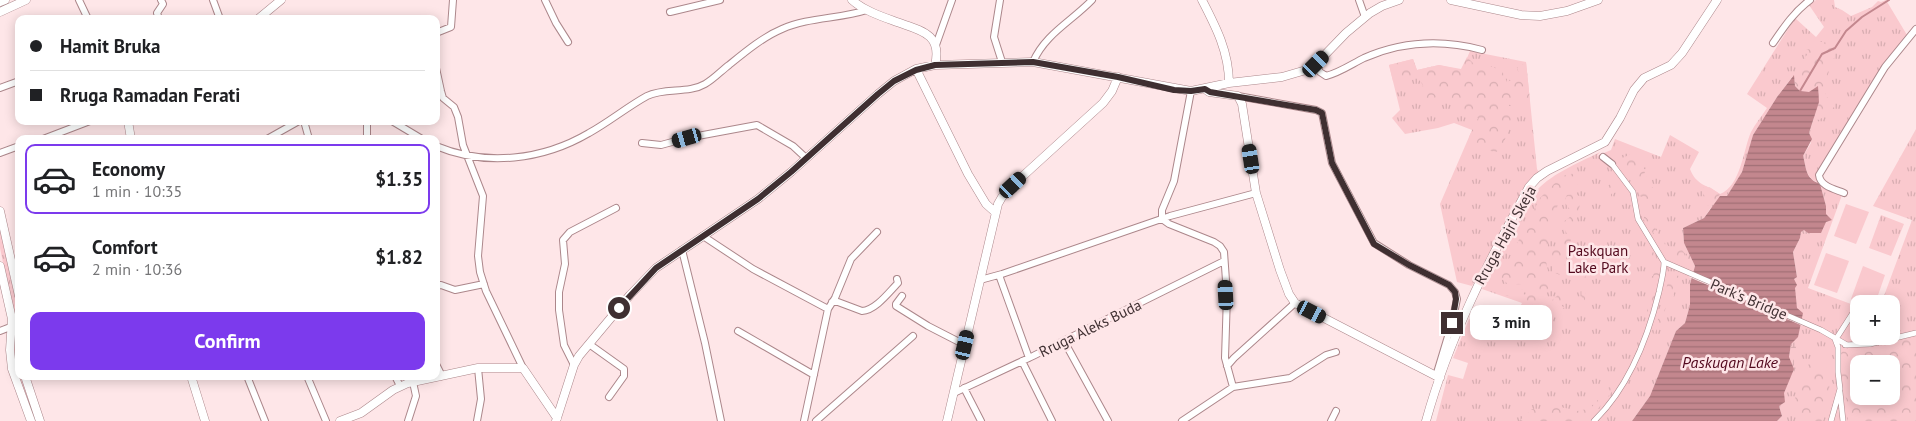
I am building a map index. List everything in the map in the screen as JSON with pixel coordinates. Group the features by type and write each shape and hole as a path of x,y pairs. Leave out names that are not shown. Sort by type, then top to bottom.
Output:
{"street":[{"path":"0,2 26,0"},
{"path":"79,0 86,15"},
{"path":"158,15 163,4 161,0"},
{"path":"213,0 219,15"},
{"path":"263,15 281,0"},
{"path":"440,31 451,27 453,0"},
{"path":"545,0 568,42"},
{"path":"670,12 720,0"},
{"path":"852,0 867,10 893,21 920,29 929,35 936,45"},
{"path":"935,65 936,45 952,0"},
{"path":"1000,0 994,37 1002,62"},
{"path":"1033,62 1042,46 1059,28 1092,0"},
{"path":"1202,0 1226,51 1228,83"},
{"path":"1359,0 1364,17"},
{"path":"557,420 574,366 589,344 656,268 758,199 878,94 894,81 916,70 935,65 1033,62 1118,77 1174,90 1191,91 1205,89 1228,83 1282,77 1306,70 1316,64 1364,17 1382,6 1399,0"},
{"path":"1451,0 1540,16 1566,11 1598,0"},
{"path":"1498,0 1499,9"},
{"path":"1773,43 1799,8 1810,0"},
{"path":"0,12 7,2"},
{"name":"Rruga Hajri Skeja","path":"1426,421 1438,377 1473,293 1529,187 1548,170 1604,142 1620,118 1634,90 1644,78 1671,64 1676,59 1691,41 1715,2"},
{"path":"440,147 466,155 509,159 522,158 562,147 590,133 656,92 704,85 759,43 783,28 810,20 855,14 867,10"},
{"path":"1844,193 1823,184 1819,174 1885,67 1916,29"},
{"path":"1316,64 1320,72 1326,76 1367,57 1415,43 1455,44 1482,50"},
{"path":"916,70 971,180 986,204 995,212"},
{"path":"947,421 995,212 1002,196 1104,102 1112,91 1118,77"},
{"path":"0,88 15,82"},
{"path":"440,85 443,98 454,107 458,117 462,145 483,196 478,256 484,284 523,368 557,420"},
{"path":"1205,89 1210,92 1238,96 1316,110 1322,113 1332,163 1374,244 1409,265 1449,285 1455,292 1456,299 1452,323 1438,377 1295,303 1289,294 1280,270 1256,193 1242,104 1238,96"},
{"path":"1162,219 1162,210 1174,181 1191,91"},
{"path":"53,135 80,125"},
{"path":"278,135 293,125"},
{"path":"399,125 415,135"},
{"path":"642,143 661,145 687,138 757,125 793,146 806,158"},
{"path":"0,153 15,147"},
{"path":"1594,421 1616,394 1639,351 1651,321 1664,269 1664,262 1638,219 1633,192 1612,164 1604,157"},
{"path":"980,280 1162,219 1256,193"},
{"path":"574,366 564,345 560,318 559,292 565,264 564,240 570,232 616,208"},
{"path":"0,211 15,278"},
{"path":"1162,219 1169,224 1214,242 1224,252 1227,311 1225,358 1233,386"},
{"path":"804,421 828,309 851,259 877,232"},
{"path":"703,236 753,269 828,309"},
{"path":"682,250 705,343 721,421"},
{"name":"Rruga Aleks Buda","path":"954,393 1064,341 1224,261"},
{"name":"Park's Bridge","path":"1664,262 1821,330 1847,345"},
{"path":"0,267 15,321"},
{"path":"1664,269 1674,267"},
{"path":"999,275 1029,358"},
{"path":"832,302 838,302 866,311 881,300 898,283 897,279"},
{"path":"440,285 455,290 484,284"},
{"path":"902,296 896,306 928,326 965,345"},
{"path":"1227,366 1295,303"},
{"path":"1843,421 1839,401 1838,347 1836,339 1850,317"},
{"path":"0,331 15,325"},
{"path":"15,329 10,350 15,377"},
{"path":"738,331 814,375"},
{"path":"1838,347 1870,344 1916,334"},
{"path":"816,421 913,336"},
{"path":"1064,341 1108,421"},
{"path":"589,344 624,369 624,376 610,397"},
{"path":"1182,421 1233,386 1290,378 1326,354 1336,352"},
{"path":"1022,361 1052,421"},
{"path":"440,372 442,376 478,368 523,368"},
{"path":"477,421 481,399 478,368"},
{"path":"16,380 31,421"},
{"path":"26,380 40,421"},
{"path":"192,380 205,421"},
{"path":"249,380 265,421"},
{"path":"309,380 326,421"},
{"path":"397,380 400,386"},
{"path":"340,421 361,414 400,386 423,380"},
{"path":"408,421 416,396 413,382"},
{"path":"964,388 981,421"},
{"path":"1831,421 1839,401"},
{"path":"1331,421 1336,411"}],"green space":[{"name":"Paskquan Lake Park","path":"1816,0 1834,0 1835,7 1851,16 1872,7 1878,1 1886,0 1907,35 1881,68 1816,175 1842,195 1808,288 1850,304 1850,345 1900,345 1900,295 1884,295 1912,220 1873,206 1916,129 1916,421 1777,421 1782,416 1779,406 1787,383 1797,308 1793,279 1797,276 1793,252 1801,232 1826,214 1826,206 1820,184 1809,176 1803,156 1811,143 1809,133 1814,118 1793,76 1753,135 1742,172 1727,196 1710,209 1704,218 1683,228 1684,243 1695,266 1690,284 1690,305 1685,323 1676,331 1650,396 1632,421 1436,421 1448,375 1463,379 1468,363 1453,358 1469,319 1508,330 1522,303 1482,289 1533,195 1555,175 1600,152 1597,156 1611,150 1615,139 1661,157 1670,135 1699,152 1690,169 1695,178 1720,194 1727,190 1737,176 1751,132 1767,108 1747,94 1795,18 1816,37 1824,27 1809,5"},
{"path":"1814,42 1823,42 1829,48 1833,45 1834,54 1834,59 1827,65 1829,72 1826,79 1828,82 1823,87 1828,92 1825,94 1826,97 1831,99 1830,101 1834,103 1834,107 1818,120 1814,118 1819,102 1818,86 1809,92 1800,91 1795,86 1794,75 1802,64 1806,62 1806,50 1814,48"},
{"path":"1470,51 1526,62 1537,169 1539,173 1527,184 1472,286 1457,282 1440,204 1472,130 1454,123 1405,134 1392,118 1400,110 1389,65 1413,59 1417,70 1439,65 1462,70"},
{"path":"1467,57 1473,63 1478,61 1482,64 1486,63 1502,71 1507,82 1520,76 1517,68 1526,62 1530,101 1526,104 1509,100 1508,97 1504,99 1508,102 1508,106 1511,106 1515,114 1512,115 1513,124 1504,143 1495,153 1472,141 1469,137 1478,118 1462,113 1462,107 1467,103 1465,99 1460,100 1459,97 1442,100 1439,99 1441,95 1432,99 1416,100 1412,98 1426,90 1422,88 1423,85 1415,75 1393,81 1389,65 1413,59 1417,70 1439,65 1461,69"},
{"path":"1634,153 1637,160 1644,161 1643,168 1646,170 1644,174 1649,179 1650,186 1658,191 1661,198 1646,199 1641,197 1633,177 1617,160"},
{"path":"1580,172 1580,180 1577,185 1565,191 1557,207 1559,220 1549,233 1546,263 1553,280 1552,288 1543,291 1524,284 1509,285 1500,277 1540,198 1562,176"},
{"path":"1619,178 1620,181 1618,183 1622,189 1627,189 1630,194 1626,199 1619,191 1611,194 1611,199 1608,201 1605,192 1606,187"},
{"path":"1705,186 1720,194 1708,206 1702,189"},
{"path":"1574,194 1582,197 1562,274 1560,275 1553,272 1552,251 1561,244 1562,237 1567,234 1563,222 1572,213 1565,200 1567,195"},
{"path":"1846,204 1869,212 1856,244 1834,236"},
{"path":"1881,215 1904,224 1891,256 1869,248"},
{"path":"1644,216 1653,224 1664,242 1676,251 1682,250 1687,256 1689,263 1685,269 1675,265 1664,255 1656,241 1657,238 1644,220"},
{"path":"0,229 15,295 15,321 0,248"},
{"path":"1651,249 1656,257 1660,274 1648,320 1646,316 1650,299 1647,294 1651,285 1647,282 1650,279 1649,276 1653,276 1654,268 1647,252"},
{"path":"1826,253 1849,261 1837,293 1814,285"},
{"path":"1863,266 1885,275 1878,295 1852,295"},
{"path":"1592,270 1585,300 1583,301 1581,294 1583,281 1588,271"},
{"path":"1679,276 1673,287 1674,296 1668,298 1662,322 1653,335 1669,277"},
{"path":"1520,288 1523,290 1523,294 1531,293 1534,295 1537,293 1539,296 1543,295 1546,301 1550,302 1558,295 1563,296 1561,306 1564,307 1562,311 1556,312 1553,309 1533,305 1527,301 1505,295 1510,290 1516,292"},
{"path":"15,333 15,368 14,365 13,344"},
{"path":"1798,337 1794,369 1790,352 1792,344"},
{"path":"1916,337 1916,421 1848,421 1840,356 1846,348 1900,345 1900,341"},
{"path":"1812,362 1825,366 1831,372 1829,382 1830,398 1823,421 1801,421 1795,399 1804,368"},
{"path":"19,380 23,380 37,421 33,421"},
{"path":"1613,385 1615,388 1588,421 1519,421 1532,409 1543,410 1556,406 1578,411 1591,408 1608,388"}],"water":[{"name":"Paskuqan Lake","path":"1794,75 1795,86 1800,91 1809,92 1818,86 1819,102 1809,133 1812,139 1803,156 1809,176 1820,184 1826,206 1826,214 1832,220 1826,222 1821,233 1808,233 1804,230 1801,232 1793,252 1797,277 1794,279 1797,285 1795,288 1797,308 1803,313 1798,337 1791,344 1789,357 1794,369 1784,393 1785,402 1779,406 1782,416 1777,421 1632,421 1650,396 1676,331 1685,323 1690,305 1690,284 1695,266 1684,243 1683,228 1704,218 1720,196 1727,196 1742,172 1753,135 1777,97"}],"pier":[{"path":"1691,273 1804,321 1803,326 1689,277"}],"waterway":[{"path":"1800,91 1822,54 1835,48 1846,31 1862,17 1889,0"}],"route":[{"path":"619,308 656,268 758,199 791,172 858,110 894,81 916,70 935,65 1033,62 1118,77 1174,90 1191,91 1205,89 1210,92 1316,110 1322,113 1332,163 1374,244 1409,265 1449,285 1455,292 1456,299 1452,323"}]}
